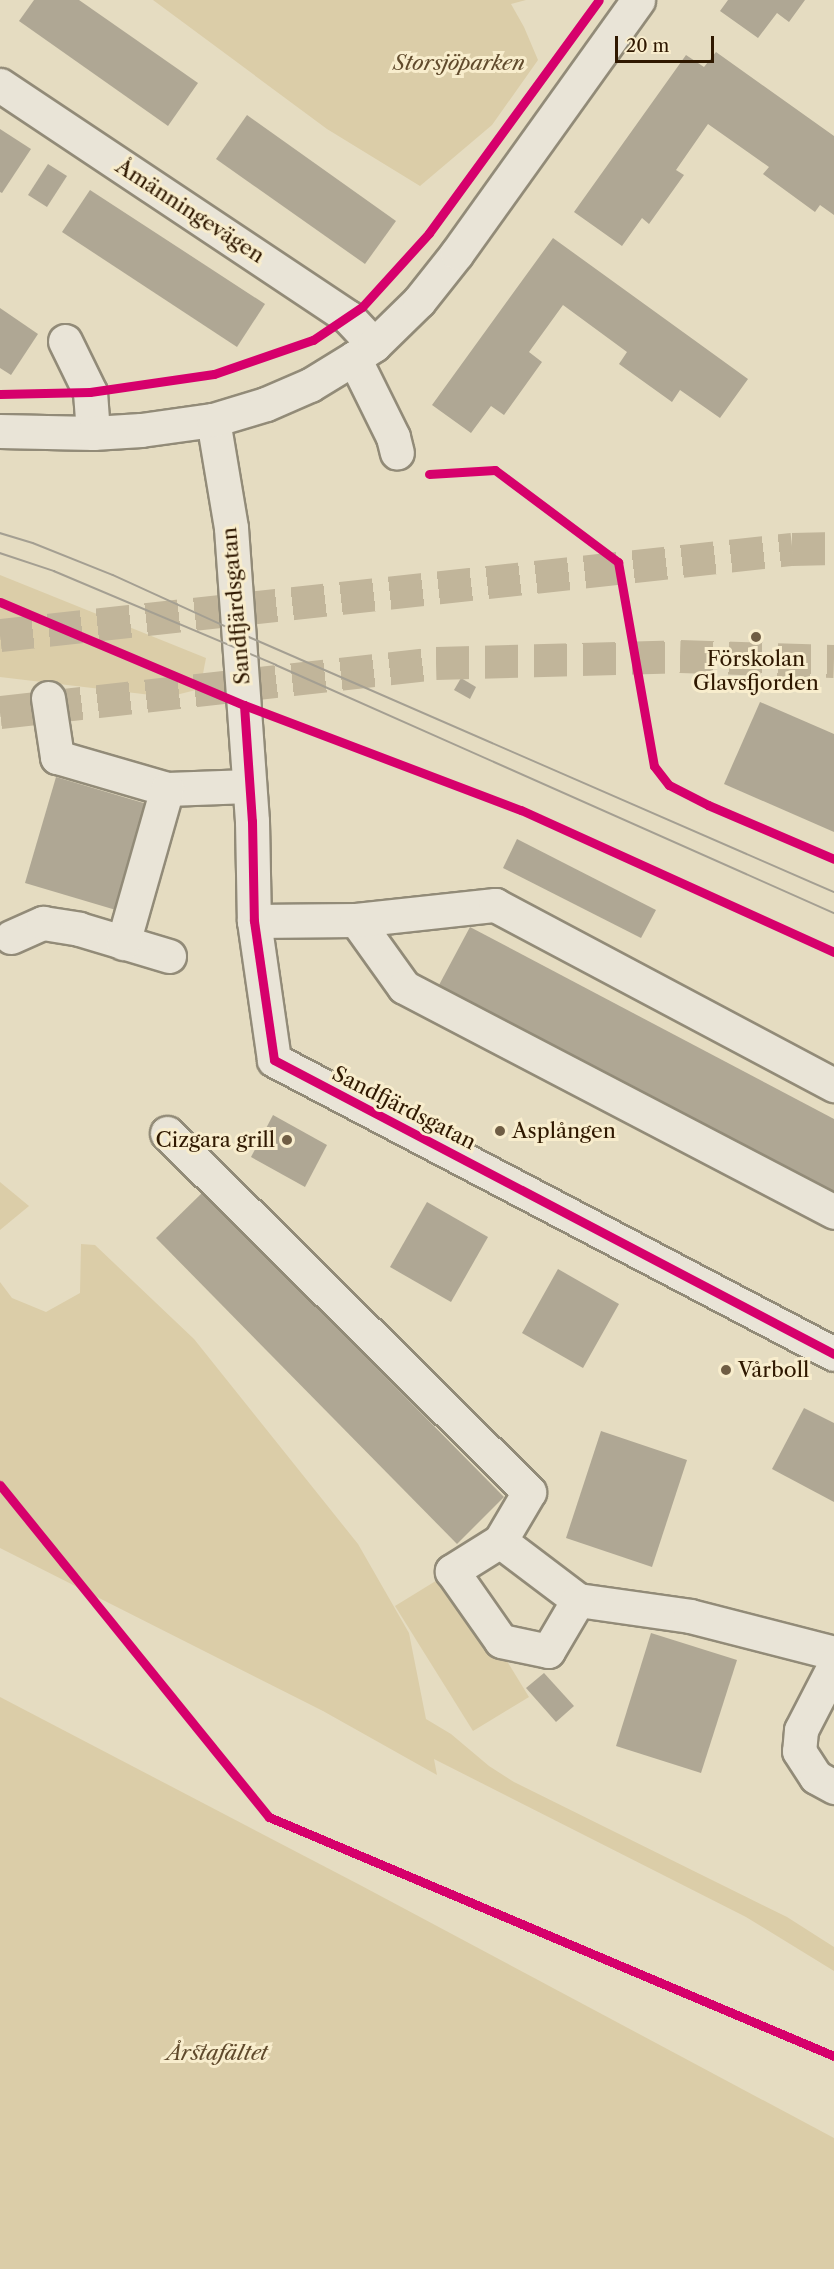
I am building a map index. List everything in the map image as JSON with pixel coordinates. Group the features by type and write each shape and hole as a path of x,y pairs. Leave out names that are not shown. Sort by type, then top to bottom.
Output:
{"street":[{"path":"0,431 93,433 141,430 213,420 266,404 301,389 364,352 419,301 458,253 638,0"},
{"name":"Åmänningevägen","path":"0,85 348,316 364,352 397,453"},
{"path":"65,341 90,392 93,433"},
{"name":"Sandfjärdsgatan","path":"213,420 231,528 249,786 254,921 274,1060 834,1354"},
{"path":"48,698 57,757 167,789 249,786"},
{"path":"123,943 167,789"},
{"path":"254,921 356,920 495,905 834,1085"},
{"path":"356,920 404,987 834,1212"},
{"path":"11,937 43,923 79,928 169,956"},
{"path":"167,1133 529,1492 500,1541 452,1571 501,1641 548,1651 578,1600"},
{"path":"500,1541 578,1600 690,1616 834,1653"},
{"path":"834,1666 801,1730 799,1751 816,1777 834,1786"}],"green space":[{"name":"Storsjöparken","path":"153,0 526,0 511,4 538,60 492,125 420,186 327,129"},
{"path":"0,575 206,658 200,689 168,697 0,677"},
{"path":"0,1182 29,1206 0,1230"},
{"path":"81,1244 95,1245 194,1339 358,1544 409,1633 426,1719 451,1734 489,1766 514,1782 787,1917 834,1947 834,1971 746,1917 434,1759 437,1775 323,1711 0,1548 0,1282 12,1298 46,1312 80,1293"},
{"path":"452,1571 529,1697 473,1731 395,1606"},
{"name":"Årstafältet","path":"0,1697 360,1885 834,2138 834,2269 0,2269"}],"building":[{"path":"34,0 79,0 198,83 168,126 19,21"},
{"path":"728,0 805,0 789,22 777,13 758,38 720,11"},
{"path":"716,52 834,136 834,215 820,205 815,212 763,174 769,167 708,124 676,170 684,175 649,224 642,218 622,246 574,212 686,55 704,67"},
{"path":"247,115 396,221 365,264 216,159"},
{"path":"0,129 31,149 2,193 0,192"},
{"path":"48,164 67,176 47,207 28,195"},
{"path":"90,190 265,304 237,347 62,232"},
{"path":"553,238 748,379 720,418 680,390 672,402 619,364 627,352 563,305 529,352 542,362 504,415 491,406 471,433 432,405"},
{"path":"0,308 38,334 11,375 0,368"},
{"path":"461,678 476,687 470,699 454,690"},
{"path":"760,702 834,734 834,832 724,784"},
{"path":"56,777 157,807 126,913 25,883"},
{"path":"517,839 656,910 641,938 503,868"},
{"path":"470,927 834,1119 834,1192 439,985"},
{"path":"273,1115 327,1145 305,1187 251,1157"},
{"path":"203,1192 504,1497 457,1544 156,1238"},
{"path":"427,1202 488,1237 451,1302 390,1267"},
{"path":"558,1269 619,1304 583,1368 522,1333"},
{"path":"804,1408 834,1423 834,1502 772,1469"},
{"path":"601,1431 687,1460 652,1567 566,1538"},
{"path":"651,1633 737,1660 701,1773 616,1746"},
{"path":"544,1673 574,1706 556,1722 526,1688"}],"tunnel":[{"path":"0,635 792,549 834,548"},
{"path":"0,712 436,663 680,656 834,661"}],"tram line":[{"path":"0,533 33,543 113,575 240,633 834,892"},
{"path":"0,553 54,571 276,665 834,913"}],"cycle path":[{"path":"0,394 90,392 214,374 313,340 362,307 429,233 599,0"},
{"path":"429,474 495,470 618,562 654,766 669,785 708,805 834,859"},
{"path":"0,602 244,705 521,810 834,952"},
{"path":"244,705 252,821 254,921 274,1060 834,1354"},
{"path":"0,1485 269,1817 834,2056"}],"place":[{"name":"Förskolan Glavsfjorden","path":"756,637"},
{"name":"Asplången","path":"500,1131"},
{"name":"Cizgara grill","path":"287,1140"},
{"name":"Vårboll","path":"726,1370"}]}
